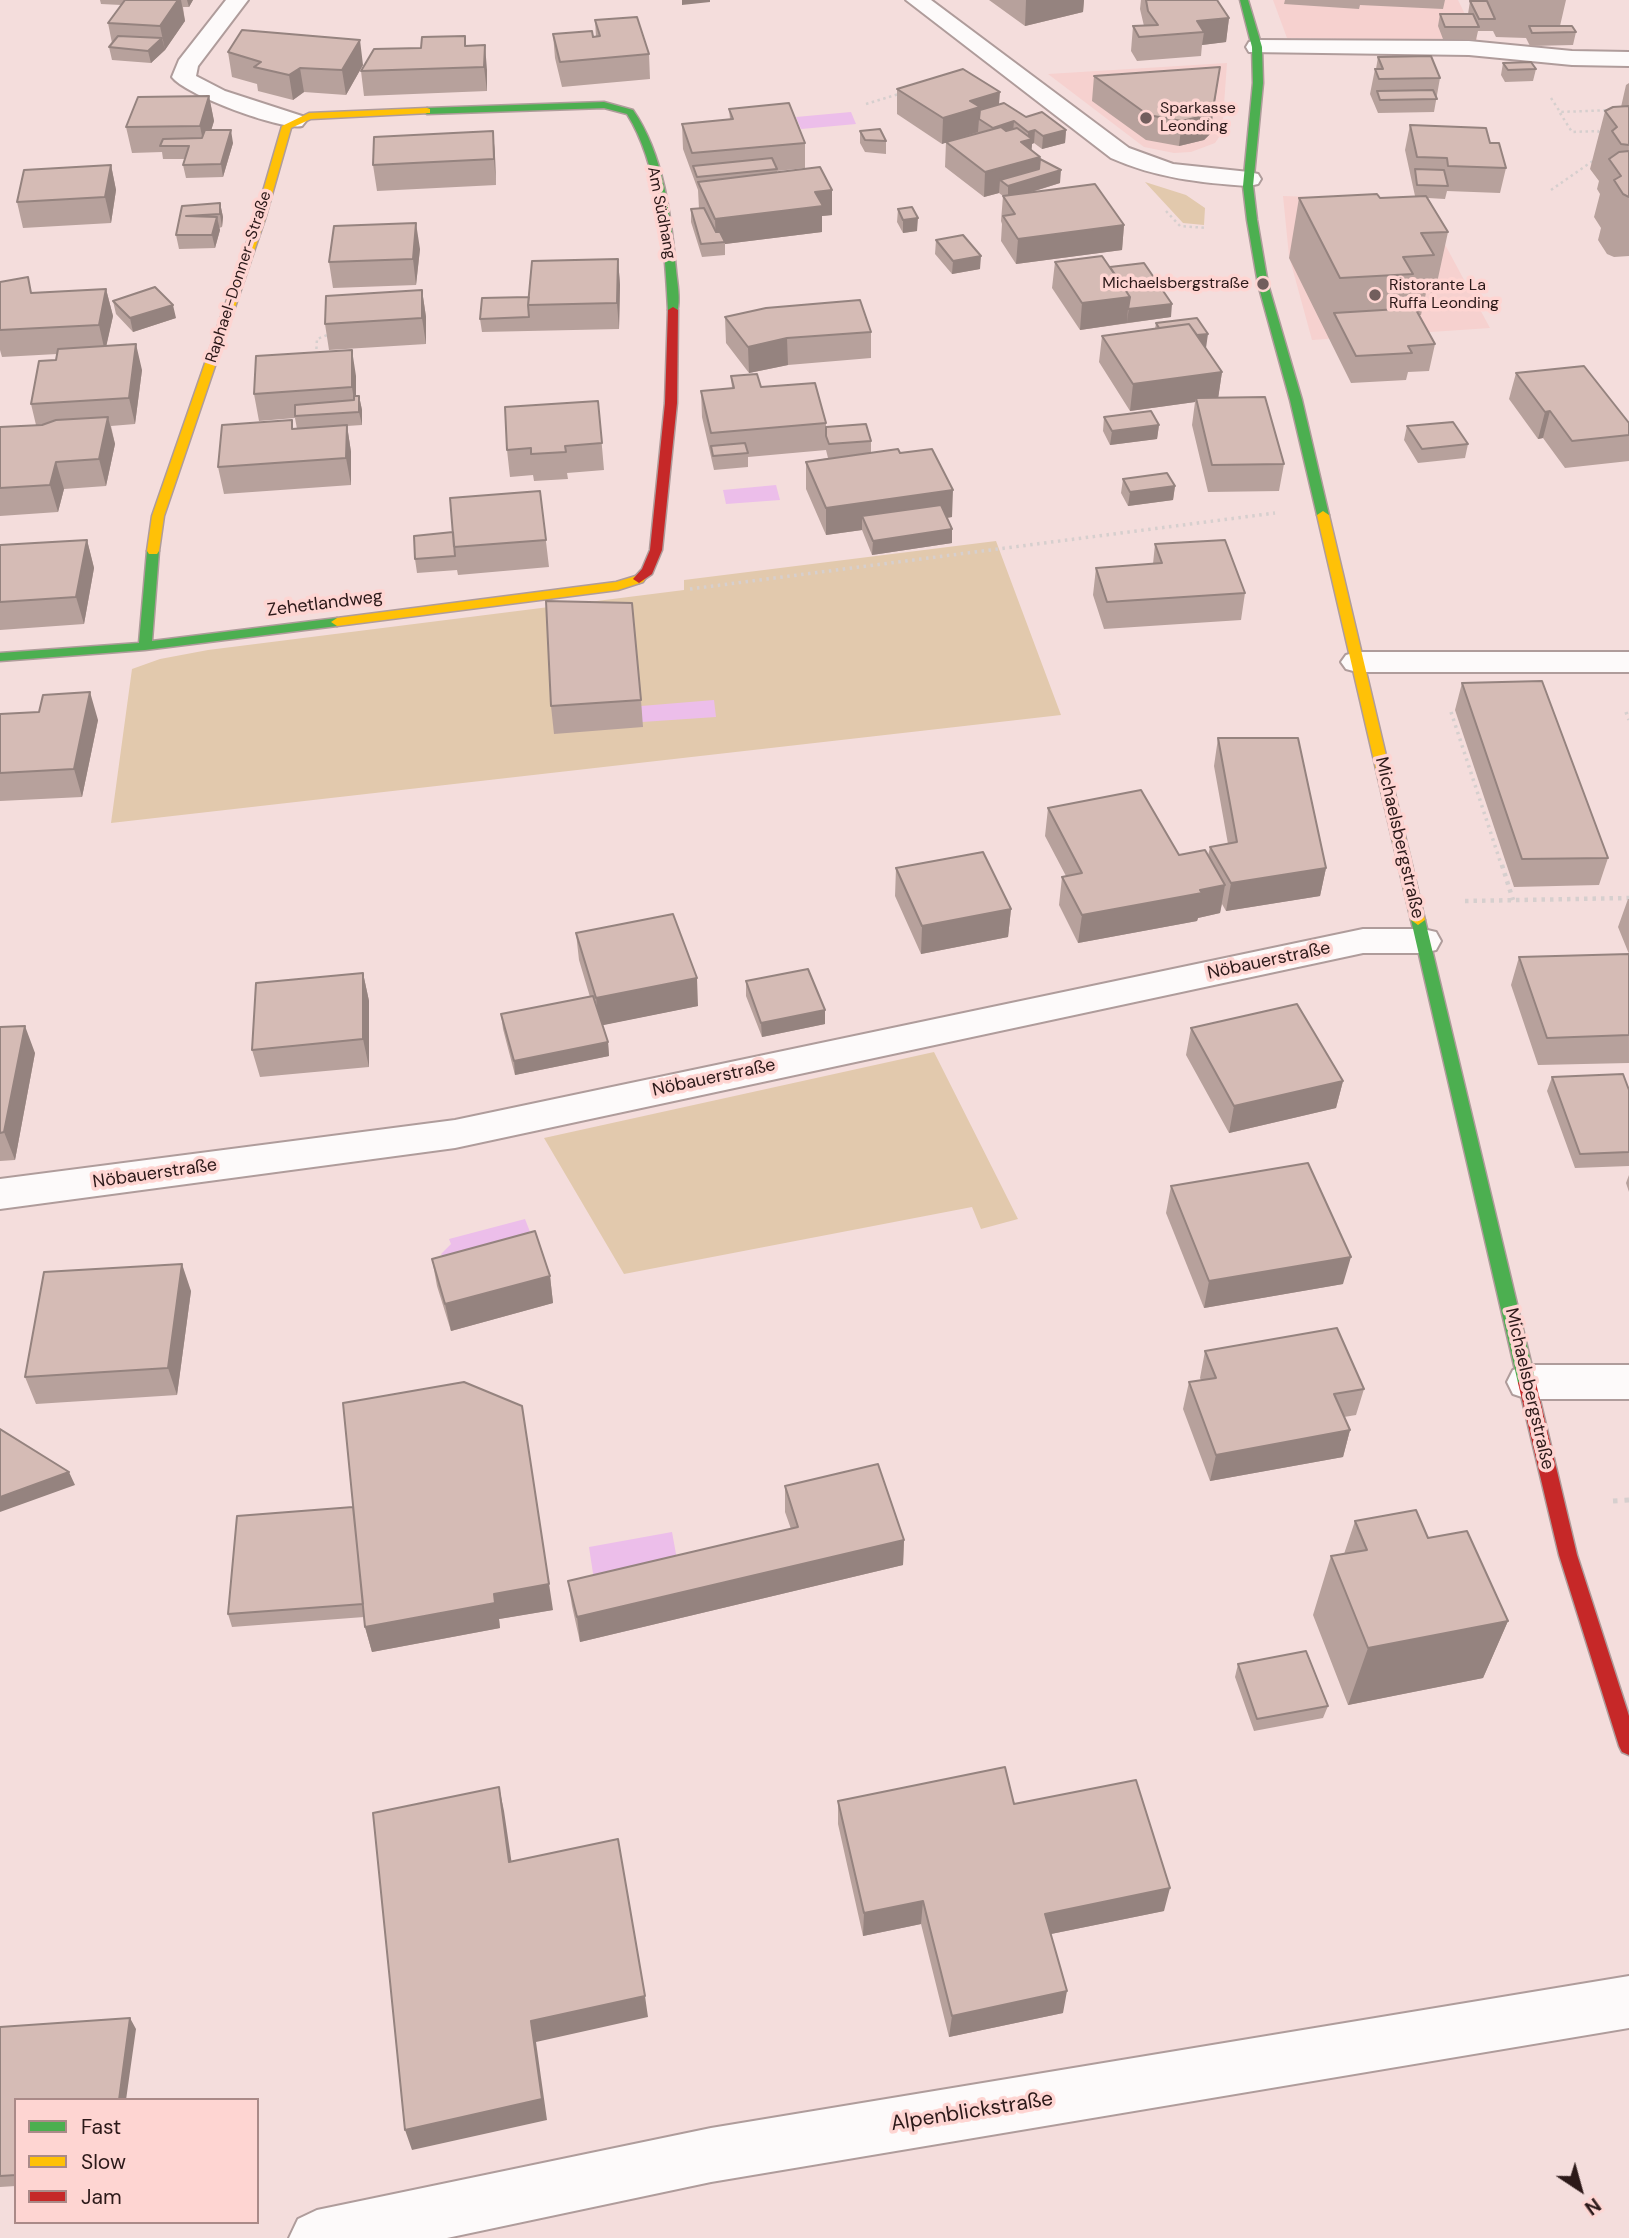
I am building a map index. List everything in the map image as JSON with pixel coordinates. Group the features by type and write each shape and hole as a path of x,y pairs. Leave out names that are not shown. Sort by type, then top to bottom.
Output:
{"street":[{"path":"237,0 187,65 184,77 191,86 205,93 272,111 294,121"},
{"path":"917,0 1103,142 1131,160 1172,173 1249,179"},
{"name":"Michaelsbergstraße","path":"1244,0 1257,47 1258,83 1249,179 1252,220 1263,284 1322,511 1568,1555 1629,1746"},
{"path":"1257,47 1469,48 1572,58 1629,59"},
{"name":"Am Südhang","path":"294,121 350,113 593,105 623,108 640,124 659,188 670,255 674,330 672,394 656,550 647,574"},
{"name":"Raphael-Donner-Straße","path":"145,646 146,607 158,516 260,219 284,132 294,121"},
{"name":"Zehetlandweg","path":"0,657 145,646 618,586 647,574"},
{"path":"1357,662 1629,662"},
{"name":"Nöbauerstraße","path":"0,1194 455,1134 1363,941 1423,941"},
{"path":"1528,1382 1629,1382"},
{"name":"Alpenblickstraße","path":"317,2238 711,2155 1629,2003"}],"path":[{"path":"866,104 905,92"},
{"path":"1560,112 1572,132 1598,131 1603,140"},
{"path":"1551,190 1599,156"},
{"path":"308,358 318,353 317,339 330,334"},
{"path":"647,574 666,589 700,589 1294,510 1322,511"},
{"path":"1451,712 1513,900"},
{"path":"1626,712 1629,720"},
{"path":"1457,902 1629,898"},
{"path":"1605,1502 1629,1500"}],"shaded area":[{"path":"1273,0 1458,0 1478,41 1287,38"},
{"path":"1227,63 1222,133 1215,143 1191,152 1174,153 1144,147 1048,74"},
{"path":"851,112 856,124 801,129 796,117"},
{"path":"1145,182 1186,195 1205,208 1204,225 1183,223"},
{"path":"1283,196 1421,200 1490,328 1312,340 1289,256"},
{"path":"776,485 780,500 726,504 723,490"},
{"path":"996,541 1061,715 111,823 132,669 160,659 208,650 684,590 684,580"},
{"path":"714,700 716,717 642,722 641,706"},
{"path":"934,1052 1018,1219 981,1229 972,1207 624,1274 544,1138"},
{"path":"525,1219 536,1247 443,1257 441,1254 451,1244 449,1239"},
{"path":"672,1532 678,1565 594,1580 589,1547"}],"building":[{"path":"125,0 178,0 160,26 108,23"},
{"path":"1146,0 1217,0 1229,18 1197,21 1204,32 1139,37 1133,26 1158,25 1148,11"},
{"path":"1470,1 1487,1 1495,19 1479,19"},
{"path":"1440,14 1473,14 1479,27 1445,27"},
{"path":"637,17 649,54 560,62 553,34 592,31 593,37 600,36 595,20"},
{"path":"1529,26 1572,26 1576,32 1532,33"},
{"path":"242,30 360,40 342,70 300,68 289,75 254,67 261,62 228,52"},
{"path":"118,36 162,38 148,51 109,47"},
{"path":"465,36 465,46 485,45 484,67 361,71 374,49 421,48 422,37"},
{"path":"1431,56 1440,78 1379,79 1375,69 1383,69 1378,57"},
{"path":"1531,62 1536,69 1508,70 1503,63"},
{"path":"1220,67 1213,109 1207,115 1182,121 1148,115 1094,76"},
{"path":"963,69 1000,92 970,101 980,107 943,118 897,89"},
{"path":"1433,90 1437,99 1380,100 1377,91"},
{"path":"209,96 200,126 126,127 138,97"},
{"path":"789,103 805,143 692,153 682,124 733,119 729,109"},
{"path":"1004,103 1026,117 1042,112 1066,130 1043,136 1035,130 1028,132 1014,121 993,128 979,119 980,110"},
{"path":"1629,106 1629,145 1621,144 1612,131 1617,127 1605,111 1613,107"},
{"path":"1410,125 1486,128 1490,143 1499,143 1506,168 1448,166 1447,158 1417,157"},
{"path":"1001,127 1006,131 1017,128 1032,139 1021,142 1040,157 985,172 946,142"},
{"path":"880,129 886,141 865,140 860,131"},
{"path":"205,130 231,130 221,164 183,165 189,146 160,146 163,139 202,138"},
{"path":"493,131 494,159 373,165 374,137"},
{"path":"1629,151 1629,197 1623,194 1614,180 1621,176 1609,159 1619,152"},
{"path":"772,158 777,169 697,177 693,166"},
{"path":"1040,159 1061,170 1008,186 1000,180 1039,169"},
{"path":"111,165 105,197 17,202 24,170"},
{"path":"820,167 832,190 815,192 823,206 715,219 698,182"},
{"path":"1415,169 1444,170 1448,186 1417,185"},
{"path":"1095,184 1124,225 1018,239 1003,216 1015,214 1003,196"},
{"path":"1377,194 1380,198 1426,196 1448,232 1421,233 1434,255 1403,257 1413,274 1340,278 1299,198"},
{"path":"220,203 220,214 186,216 217,217 212,235 176,235 182,206"},
{"path":"912,207 918,218 903,220 898,209"},
{"path":"704,208 716,232 720,232 725,242 701,244 691,209"},
{"path":"416,223 413,259 329,262 334,226"},
{"path":"963,235 981,256 953,261 936,240"},
{"path":"1102,256 1130,297 1082,303 1055,262"},
{"path":"618,259 617,303 528,305 532,261"},
{"path":"1144,263 1172,304 1128,309 1130,297 1110,267"},
{"path":"28,277 31,293 106,289 99,325 0,330 0,282"},
{"path":"155,287 173,305 130,318 113,301"},
{"path":"422,290 422,318 325,324 326,296"},
{"path":"529,297 529,317 480,319 482,298"},
{"path":"860,300 871,332 787,338 748,347 725,317 766,308"},
{"path":"1415,308 1435,344 1408,346 1412,353 1356,356 1334,313"},
{"path":"1197,318 1208,334 1197,335 1189,324 1159,328 1156,323"},
{"path":"1189,324 1222,372 1133,384 1102,336"},
{"path":"136,344 129,398 31,404 39,361 56,360 58,349"},
{"path":"352,350 352,387 254,394 256,356"},
{"path":"1584,366 1629,423 1629,435 1572,441 1550,411 1545,412 1516,373"},
{"path":"757,374 761,387 815,383 826,423 711,433 701,391 734,388 731,376"},
{"path":"354,396 359,396 359,412 295,416 295,405 354,400"},
{"path":"1265,397 1284,464 1212,465 1196,398"},
{"path":"598,401 602,443 565,446 566,452 531,454 531,448 507,450 505,407"},
{"path":"1151,411 1159,425 1112,431 1104,417"},
{"path":"108,417 99,459 56,462 50,485 0,488 0,427"},
{"path":"292,420 292,429 347,425 346,458 218,467 222,425"},
{"path":"1453,422 1468,444 1422,449 1407,426"},
{"path":"866,424 871,441 829,444 826,427"},
{"path":"745,443 748,453 713,456 711,446"},
{"path":"898,449 900,453 932,449 953,490 826,508 806,462"},
{"path":"1167,473 1175,486 1130,492 1123,479"},
{"path":"540,491 546,540 454,547 450,498"},
{"path":"941,505 952,529 873,541 862,516"},
{"path":"453,532 455,556 415,559 414,536"},
{"path":"87,540 76,597 0,602 0,545"},
{"path":"1225,540 1245,593 1107,602 1096,568 1162,563 1155,544"},
{"path":"546,601 632,603 641,700 551,706"},
{"path":"1542,681 1608,858 1522,859 1462,683"},
{"path":"90,692 74,769 0,773 0,714 39,712 43,695"},
{"path":"1218,738 1298,738 1326,868 1231,883 1210,847 1237,842"},
{"path":"1141,790 1179,855 1205,850 1225,885 1200,890 1202,893 1082,915 1062,877 1082,873 1048,808"},
{"path":"983,852 1011,909 922,926 896,868"},
{"path":"673,914 697,978 596,998 576,933"},
{"path":"1629,954 1629,1035 1547,1038 1519,957"},
{"path":"808,969 825,1010 761,1023 746,981"},
{"path":"363,973 363,1039 252,1050 256,983"},
{"path":"593,996 608,1042 514,1061 501,1014"},
{"path":"1297,1004 1343,1081 1234,1106 1191,1028"},
{"path":"25,1026 4,1132 0,1133 0,1027"},
{"path":"1623,1074 1629,1090 1629,1152 1580,1154 1552,1077"},
{"path":"1308,1163 1351,1257 1209,1281 1171,1186"},
{"path":"535,1231 550,1276 445,1304 432,1259"},
{"path":"182,1264 168,1368 25,1377 44,1272"},
{"path":"1337,1328 1364,1389 1334,1394 1350,1430 1216,1455 1189,1382 1216,1378 1205,1351"},
{"path":"464,1382 522,1406 549,1584 494,1594 495,1603 365,1627 343,1403"},
{"path":"0,1429 69,1472 0,1497"},
{"path":"878,1464 904,1540 577,1617 568,1581 798,1527 785,1486"},
{"path":"353,1507 363,1604 228,1614 237,1516"},
{"path":"1416,1510 1428,1538 1467,1531 1508,1621 1368,1648 1331,1556 1367,1550 1355,1521"},
{"path":"1306,1651 1328,1706 1257,1719 1238,1664"},
{"path":"1005,1767 1014,1804 1136,1780 1170,1888 1045,1914 1067,1991 952,2016 923,1901 864,1913 838,1801"},
{"path":"499,1787 509,1862 618,1839 645,1996 531,2021 542,2099 405,2130 373,1813"},
{"path":"130,2018 119,2098 14,2098 14,2175 0,2176 0,2027"}],"traffic: fast":[{"path":"1244,0 1257,47 1258,83 1248,186 1252,220 1263,284 1296,400 1323,515"},
{"path":"427,111 604,105 630,112 640,127 656,176 667,236 673,310"},
{"path":"145,646 153,551"},
{"path":"0,657 145,646 337,622"},
{"path":"1418,920 1527,1383"}],"traffic: slow":[{"path":"153,551 158,516 260,219 287,126 309,116 427,111"},
{"path":"1323,515 1418,920"},
{"path":"337,622 618,586 639,579"}],"traffic: jam":[{"path":"639,579 648,571 656,550 671,403 673,310"},
{"path":"1527,1383 1568,1555 1629,1746"}],"place":[{"name":"Sparkasse Leonding","path":"1146,118"},
{"name":"Michaelsbergstraße","path":"1263,284"},
{"name":"Ristorante La Ruffa Leonding","path":"1375,295"}]}
